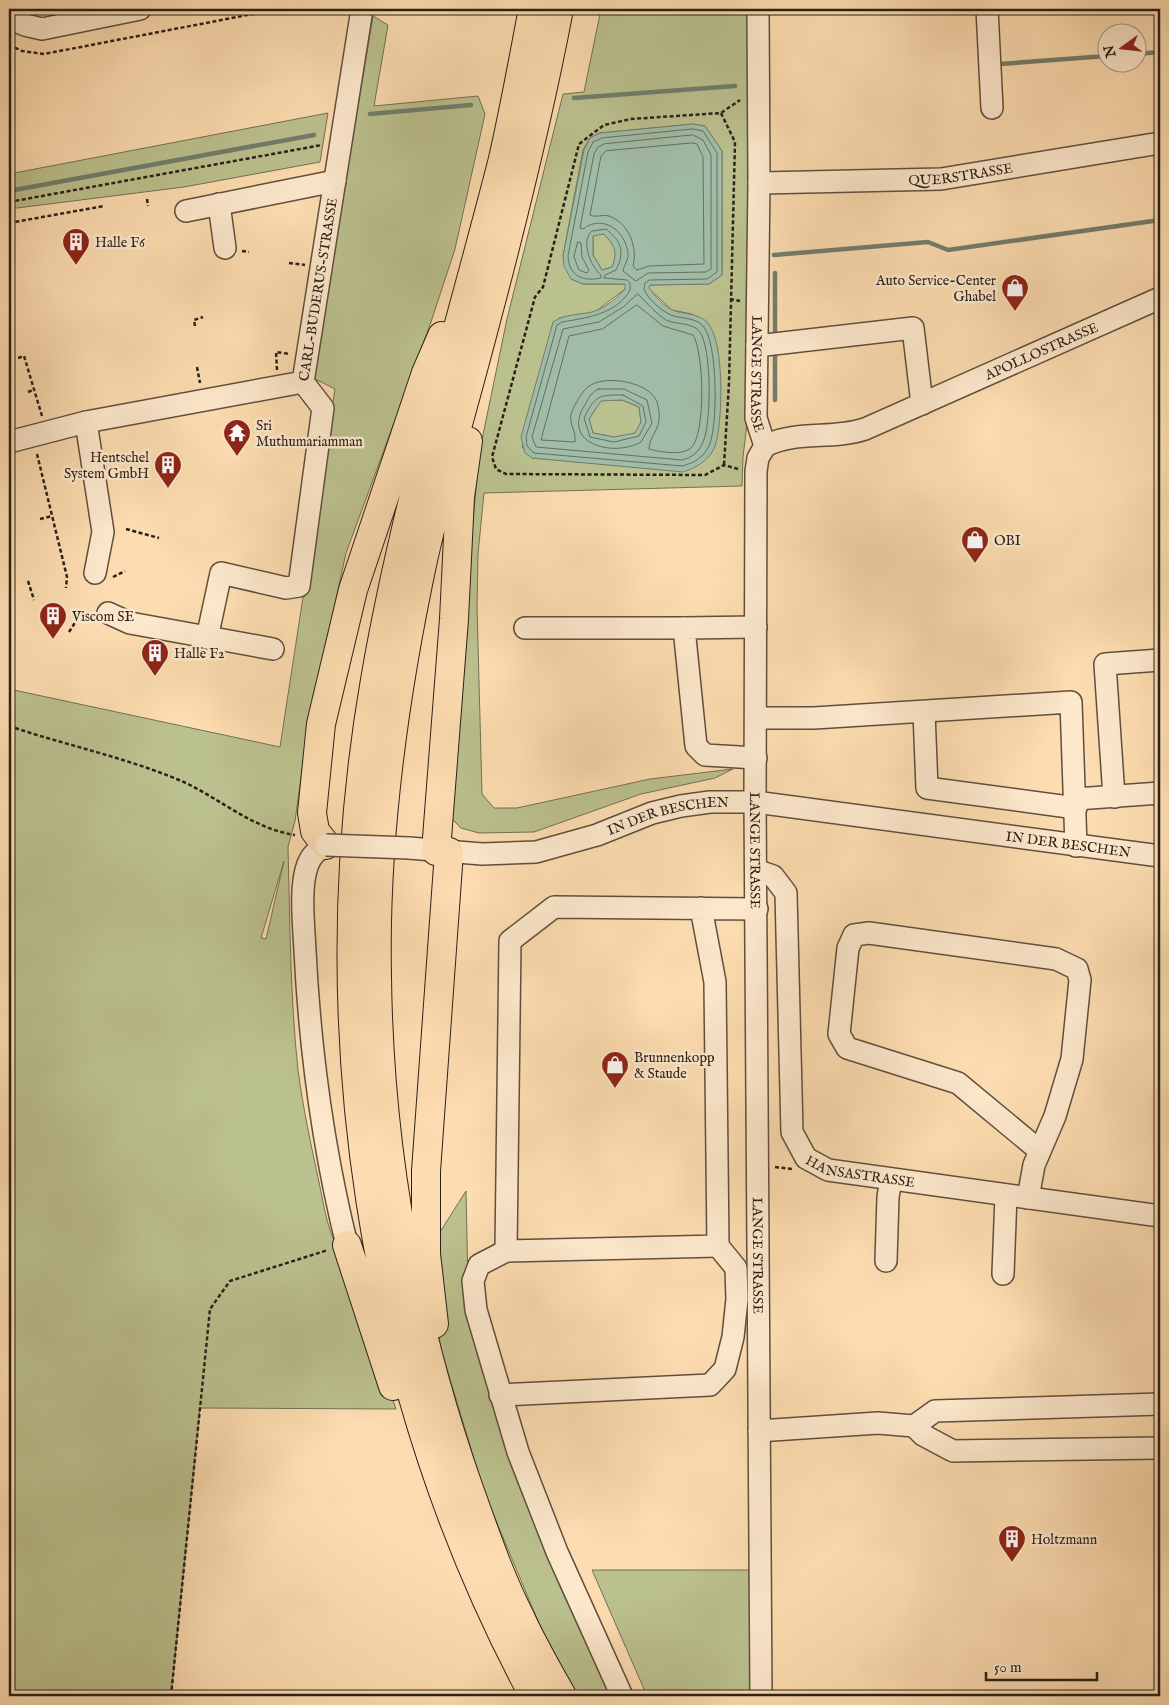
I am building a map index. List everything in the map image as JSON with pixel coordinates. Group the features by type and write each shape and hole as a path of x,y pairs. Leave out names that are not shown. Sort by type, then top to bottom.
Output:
{"highway":[{"path":"452,1514 426,1439 405,1369 384,1276 371,1195 360,1122 354,1036 352,876 377,672 400,558 475,259 502,160 533,9"},
{"path":"558,9 546,73 486,322 440,490 402,670 385,795 379,882 376,972 379,1038 391,1172 410,1287 449,1432 483,1528 520,1618 562,1696"},
{"path":"314,840 315,831 312,813 322,724 353,590 426,373 475,259"},
{"path":"449,1432 426,1254 426,1171 460,497 486,322"},
{"path":"347,1245 397,1400 452,1514 513,1657 534,1696"}],"street":[{"path":"9,16 11,20 42,29 140,9"},
{"name":"CARL-BUDERUS-STRASSE","path":"9,442 86,422 303,382 362,9"},
{"name":"LANGE STRASSE","path":"758,9 759,183 756,418 765,446 758,458 756,471 755,802 761,1696"},
{"path":"987,9 992,108"},
{"name":"QUERSTRASSE","path":"759,183 940,179 1160,144"},
{"path":"186,211 335,182"},
{"path":"219,204 226,248"},
{"name":"APOLLOSTRASSE","path":"765,446 791,437 851,434 1160,298"},
{"path":"756,346 913,328 922,404"},
{"path":"207,638 221,573 286,588 299,586 324,408 303,382"},
{"path":"86,422 102,532 102,576"},
{"path":"108,613 130,623 273,649"},
{"path":"525,628 756,627"},
{"path":"684,628 696,746 705,755 756,758"},
{"path":"1114,797 1105,664 1160,660"},
{"path":"756,718 814,718 1071,702 1076,846"},
{"path":"924,712 928,825"},
{"path":"927,788 1076,804 1114,797 1160,793"},
{"name":"IN DER BESCHEN","path":"314,840 443,851 511,854 536,852 596,835 652,813 681,806 710,802 755,802 1160,856"},
{"path":"314,840 315,852 306,874 304,934 308,1012 318,1097 332,1185 347,1245"},
{"name":"HANSASTRASSE","path":"756,870 774,876 786,893 792,1132 806,1158 828,1170 1160,1216"},
{"path":"506,1251 510,941 554,907 757,909"},
{"path":"500,1395 710,1385 725,1369 733,1337 737,1300 736,1268 718,1246 715,982 701,908"},
{"path":"1028,1198 1034,1165 1040,1152 1055,1116 1072,1059 1080,980 1077,969 1056,959 869,933 854,935 848,948 839,1034 847,1048 958,1083 1040,1152"},
{"path":"886,1261 890,1179"},
{"path":"1003,1274 1006,1195"},
{"path":"622,1696 557,1552 518,1452 476,1310 473,1281 479,1266 506,1251 718,1246"},
{"path":"914,1426 935,1411 1160,1404"},
{"path":"759,1431 878,1423 914,1426 923,1435 953,1451 1160,1448"}],"path":[{"path":"9,45 22,51 44,54 280,9"},
{"path":"756,471 724,465 705,476 506,474 496,469 492,458 535,297 543,287 579,144 604,125 631,119 721,113 748,95 758,94"},
{"path":"721,113 735,142 729,383 724,465"},
{"path":"9,202 341,141"},
{"path":"147,199 148,206"},
{"path":"9,223 104,206"},
{"path":"195,326 194,320 203,318"},
{"path":"279,386 276,352 307,356"},
{"path":"18,358 24,356 33,390 39,402 43,432 36,456 67,577 66,588"},
{"path":"28,392 33,390"},
{"path":"40,519 52,516"},
{"path":"126,529 159,538"},
{"path":"102,576 125,571"},
{"path":"28,581 34,600"},
{"path":"70,632 80,615"},
{"path":"9,726 88,748 163,774 197,788 254,823 314,840"},
{"path":"171,1696 210,1309 230,1281 347,1245"}],"green space":[{"path":"601,9 749,9 749,408 743,457 742,486 484,493 478,554 477,606 482,794 494,808 517,808 650,779 733,769 715,778 641,794 534,832 479,833 461,828 450,817 450,784 479,454 507,319 563,94 584,92","holes":["693,124 705,126 722,151 722,275 709,284 649,285 649,289 672,310 692,314 683,471 532,458 522,447 559,318 595,312 625,289 626,284 583,284 571,279 563,256 583,150 590,138 600,133"]},
{"path":"373,16 388,25 374,106 478,96 485,114 455,249 430,325 346,553 308,728 295,821 288,847 293,1014 298,1070 307,1126 330,1231 344,1256 396,1409 200,1408 171,1696 9,1696 9,689 280,747 335,389 313,378","holes":["284,861 266,939 261,938"]},
{"path":"328,113 320,162 184,187 9,209 9,174"},
{"path":"604,234 614,246 616,253 612,267 602,270 593,255 593,235"},
{"path":"601,400 622,400 639,407 641,422 635,434 614,437 593,433 589,419"},
{"path":"466,1191 468,1286 616,1696 562,1696 548,1645 484,1492 441,1349 426,1254"},
{"path":"592,1570 749,1570 751,1696 647,1696"}],"water":[{"path":"693,124 705,126 722,151 722,275 709,284 650,285 649,288 660,301 671,309 704,319 713,332 717,346 721,382 718,435 710,455 702,463 683,472 532,458 525,453 521,437 553,322 567,316 597,311 610,303 625,289 625,284 583,284 571,279 564,266 563,256 584,150 590,138 600,133","holes":["604,234 613,246 615,257 612,267 602,270 593,255 593,236","622,400 639,407 641,422 635,433 614,437 593,433 589,419 601,401"]}],"waterway":[{"path":"1146,53 1160,52"},
{"path":"1000,64 1096,57"},
{"path":"574,98 735,86"},
{"path":"370,114 471,105"},
{"path":"9,191 314,135"},
{"path":"774,255 928,242 948,250 1160,220"},
{"path":"775,273 775,335"},
{"path":"775,349 775,400"}],"place":[{"name":"Halle F6","path":"76,266"},
{"name":"Auto Service-Center Ghabel","path":"1015,312"},
{"name":"Sri Muthumariamman","path":"237,457"},
{"name":"Hentschel System GmbH","path":"168,489"},
{"name":"OBI","path":"975,564"},
{"name":"Viscom SE","path":"53,640"},
{"name":"Halle F2","path":"155,677"},
{"name":"Brunnenkopp & Staude","path":"615,1089"},
{"name":"Holtzmann","path":"1012,1563"}]}
